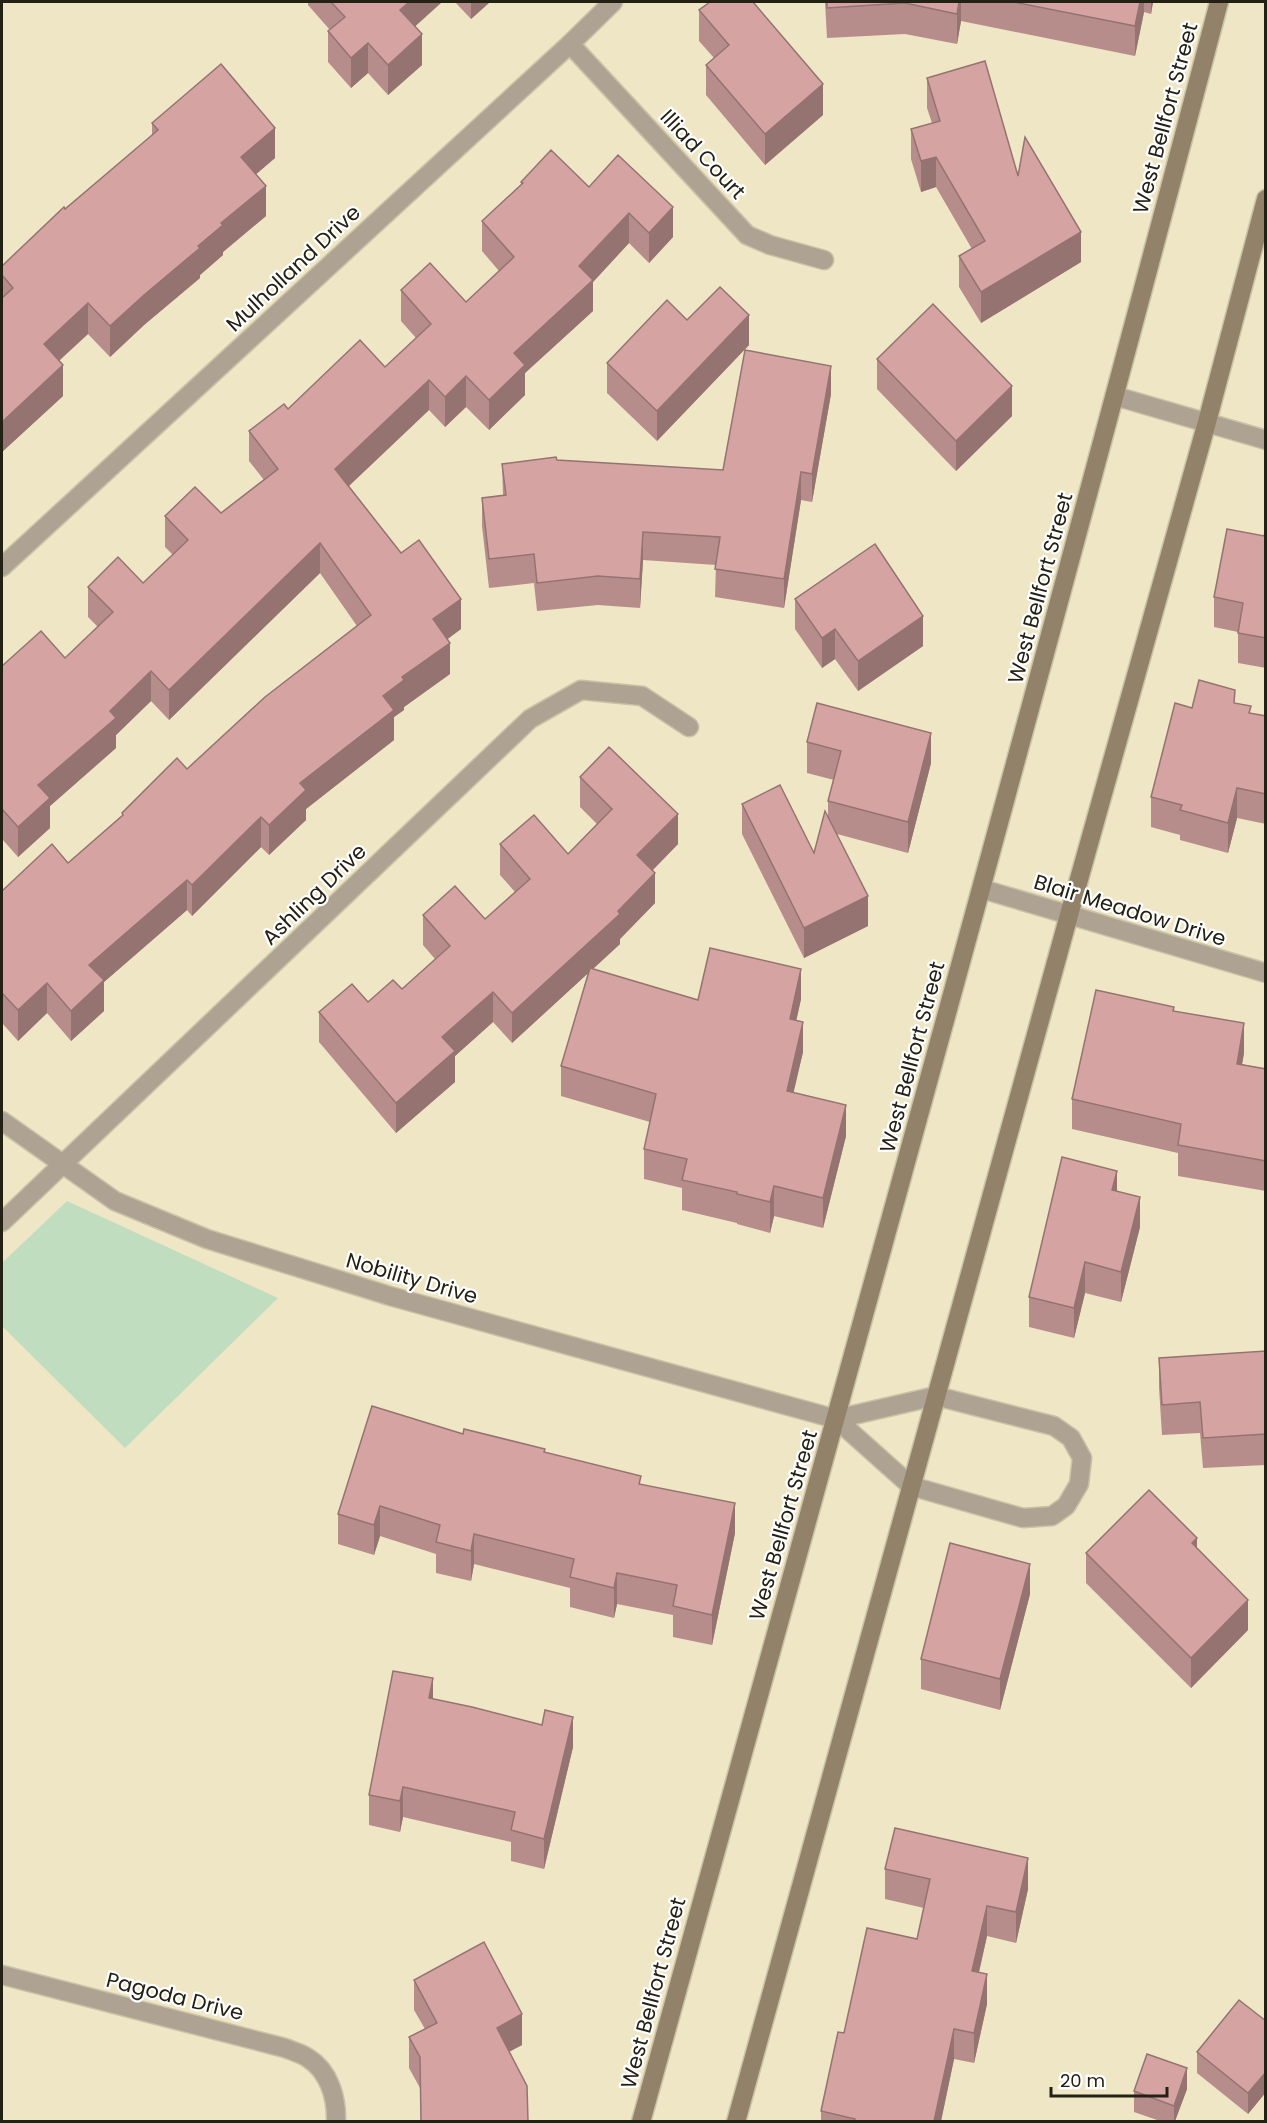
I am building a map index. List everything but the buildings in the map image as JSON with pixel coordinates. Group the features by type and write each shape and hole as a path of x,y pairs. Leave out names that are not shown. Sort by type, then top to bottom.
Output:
{"main road":[{"name":"West Bellfort Street","path":"641,2121 982,889 1219,2"},
{"path":"736,2121 1068,915 1207,422 1266,199"}],"street":[{"name":"Mulholland Drive","path":"2,567 613,2"},
{"name":"Illiad Court","path":"570,44 747,235 770,245 825,260"},
{"path":"1115,396 1266,440"},
{"name":"Ashling Drive","path":"2,1222 530,719 581,690 642,696 689,727"},
{"name":"Blair Meadow Drive","path":"982,889 1266,973"},
{"name":"Nobility Drive","path":"2,1120 115,1201 207,1239 390,1296 836,1419 912,1486 1023,1518 1052,1516 1066,1506 1079,1484 1082,1458 1071,1438 1054,1426 936,1396 836,1419"},
{"name":"Pagoda Drive","path":"2,1975 285,2048 309,2058 328,2079 337,2104 336,2121"}],"green space":[{"path":"67,1201 278,1298 125,1448 2,1326 2,1263"}]}
